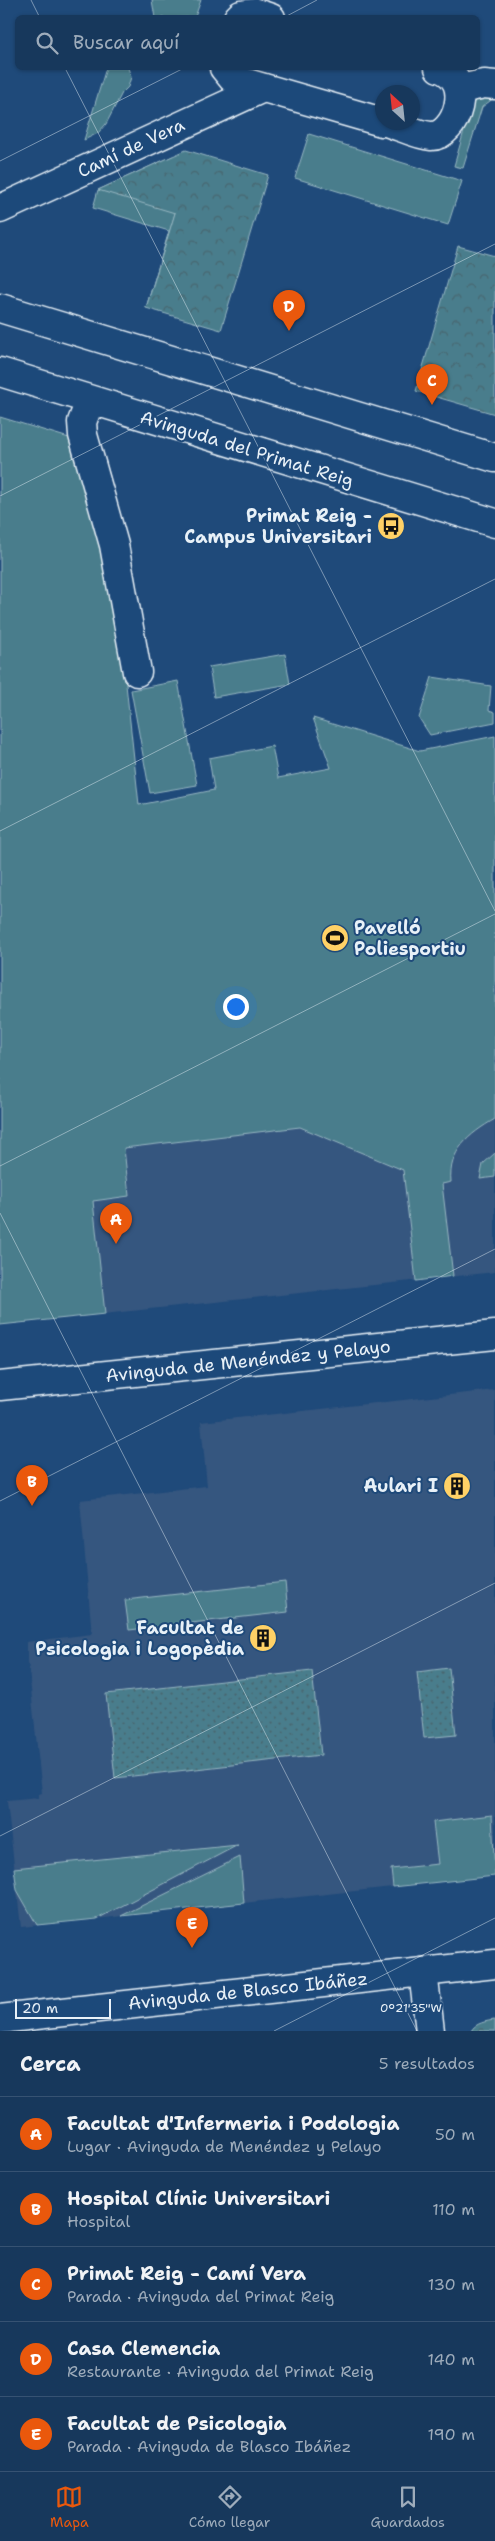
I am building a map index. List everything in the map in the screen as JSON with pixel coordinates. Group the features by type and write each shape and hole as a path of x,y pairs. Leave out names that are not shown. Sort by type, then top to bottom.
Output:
{"main road":[{"path":"241,15 256,13 262,15"},
{"path":"226,70 233,79 375,119"},
{"path":"411,130 432,136 445,132 452,123 460,89 456,78 442,70"},
{"path":"460,89 484,84 495,85"},
{"name":"Camí de Vera","path":"0,209 263,88"},
{"path":"0,308 495,458"},
{"name":"Avinguda del Primat Reig","path":"0,372 495,523"},
{"path":"90,401 82,422 82,435 114,545 137,672"},
{"name":"Avinguda de Menéndez y Pelayo","path":"0,1386 495,1335"},
{"name":"Avinguda de Blasco Ibáñez","path":"0,2018 495,1964"},
{"path":"423,1972 430,2031"}],"shaded area":[{"path":"0,417 69,438 120,629 139,805 495,736 495,1272 0,1325"},
{"name":"Facultat de Psicologia i Logopèdia","path":"495,1390 495,1876 21,1927 7,1801 39,1798 39,1794 42,1793 26,1642 92,1634 80,1500 207,1486 201,1422"}],"green space":[{"path":"152,0 201,0 196,15 154,15"},
{"path":"105,70 129,70 131,77 128,87 122,93 106,124 98,133 84,140"},
{"path":"477,98 494,98 482,107 463,168 454,166 472,103"},
{"path":"309,134 462,181 448,225 295,178"},
{"path":"186,150 268,175 221,330 146,308 175,213 98,190"},
{"path":"173,156 177,207 146,308 169,231 93,208 98,190"},
{"path":"458,246 495,256 495,414 416,391"},
{"path":"0,417 69,438 105,547 120,629 139,805 214,790 209,758 272,746 278,778 331,768 313,718 420,751 495,736 495,1119 462,1144 453,1161 451,1182 442,1184 453,1276 416,1281 403,1170 300,1127 124,1148 129,1196 93,1201 105,1314 0,1325"},
{"path":"285,654 290,684 214,697 209,667"},
{"path":"432,677 491,686 489,710 495,712 495,722 430,735 419,718"},
{"path":"178,681 197,785 150,793 131,690"},
{"path":"495,1153 495,1177 480,1179 483,1164"},
{"path":"285,1582 288,1612 129,1630 125,1600"},
{"path":"449,1668 456,1735 424,1738 417,1672"},
{"path":"312,1671 321,1755 115,1778 106,1694"},
{"path":"492,1815 495,1876 393,1887 391,1869 438,1864 433,1822"},
{"path":"238,1845 97,1919 37,1925 17,1890 14,1868"},
{"path":"240,1857 244,1903 121,1916"},
{"path":"495,2020 495,2031 471,2031 478,2024"}],"place":[{"name":"Casa Clemencia","path":"289,331"},
{"name":"Primat Reig - Camí Vera","path":"432,405"},
{"name":"Primat Reig - Campus Universitari","path":"391,526"},
{"name":"Pavelló Poliesportiu","path":"335,938"},
{"name":"Facultat d'Infermeria i Podologia","path":"116,1244"},
{"name":"Aulari I","path":"457,1486"},
{"name":"Hospital Clínic Universitari","path":"32,1506"},
{"name":"Facultat de Psicologia i Logopèdia","path":"263,1638"},
{"name":"Facultat de Psicologia","path":"192,1948"}]}
